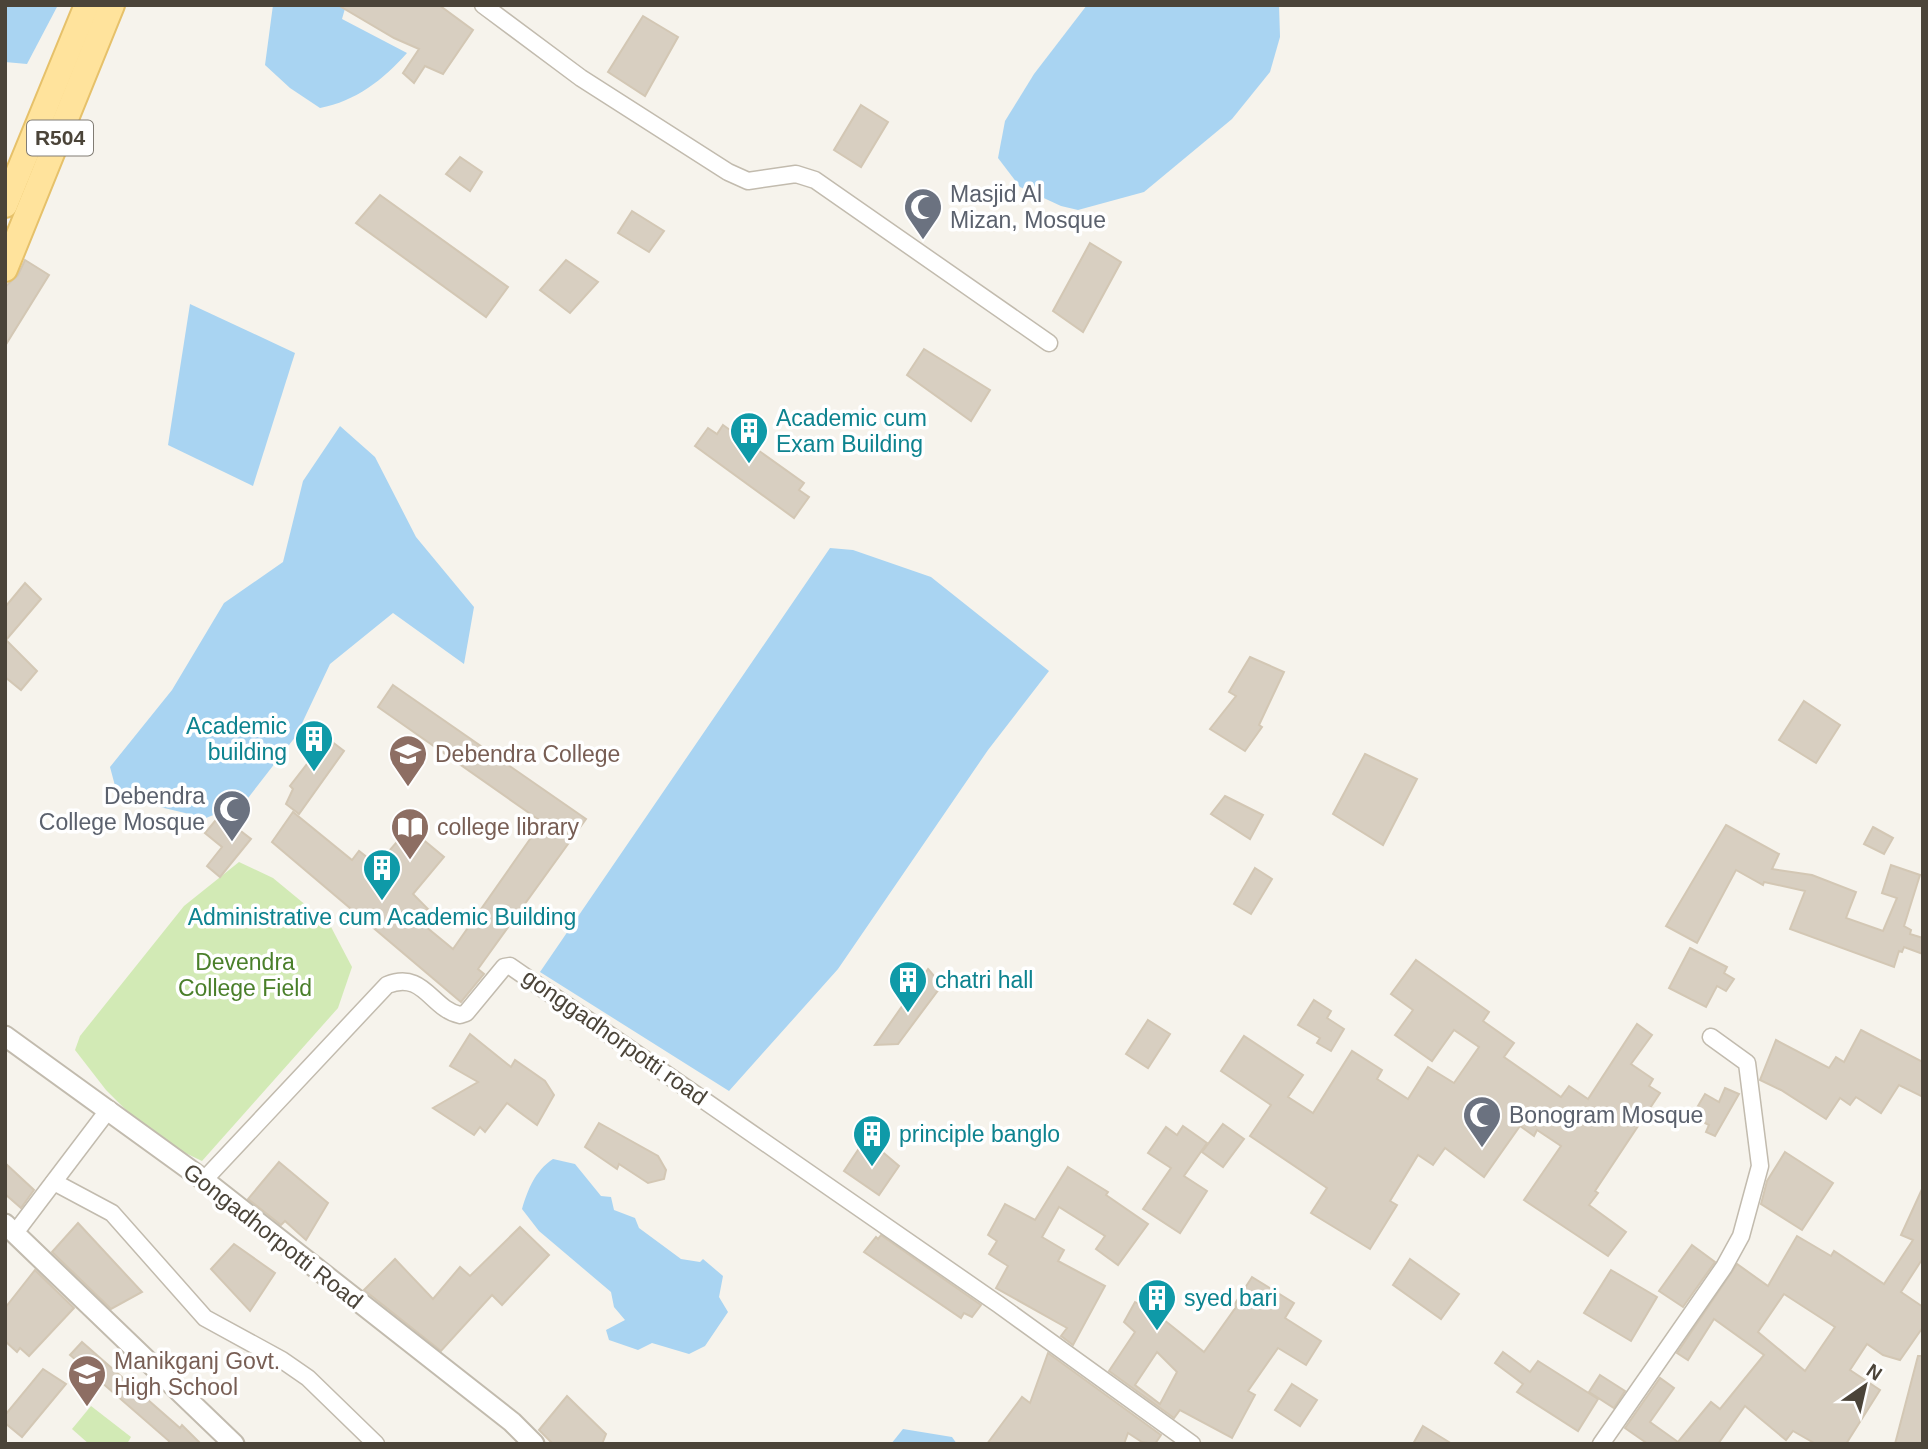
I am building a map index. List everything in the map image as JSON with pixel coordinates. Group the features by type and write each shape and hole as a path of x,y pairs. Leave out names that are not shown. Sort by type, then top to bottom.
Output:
{"main road":[{"name":"R504","path":"5,205 87,5"},
{"name":"R504","path":"5,269 112,5"}],"street":[{"path":"483,5 581,78 728,172 748,181 796,174 815,180 1049,343"},
{"name":"gonggadhorpotti road","path":"204,1180 387,985 398,980 409,981 454,1014 460,1015 466,1013 504,967 510,966 999,1304 1192,1444"},
{"name":"Gongadhorpotti Road","path":"5,1036 105,1115 204,1180 512,1422 534,1444"},
{"path":"1601,1444 1724,1267 1741,1236 1757,1178 1760,1166 1747,1063 1711,1037"},
{"path":"105,1115 58,1177 10,1228 234,1444"},
{"path":"58,1177 112,1213 205,1318 282,1360 308,1378 376,1444"}],"green space":[{"name":"Devendra College Field","path":"239,862 273,878 330,925 352,967 338,1008 202,1161 154,1138 106,1090 75,1050 80,1036 184,906"},
{"path":"91,1406 131,1437 127,1444 89,1444 72,1429"}],"water":[{"path":"5,5 58,5 27,64 5,62"},
{"path":"273,5 346,5 342,19 407,53 388,72 357,95 320,108 290,88 265,65"},
{"path":"1087,5 1279,5 1280,37 1270,72 1232,119 1144,192 1078,210 1061,206 1020,187 998,158 1005,121 1034,74"},
{"path":"190,304 295,353 253,486 168,445"},
{"path":"340,426 375,457 416,537 474,607 464,664 393,613 330,664 296,736 245,802 206,818 118,797 110,767 172,690 224,603 283,562 303,481"},
{"path":"830,548 853,550 931,577 1049,671 988,750 838,969 729,1091 540,972"},
{"path":"553,1159 575,1164 601,1196 611,1197 614,1210 635,1218 639,1228 681,1259 700,1262 703,1259 723,1276 719,1297 728,1312 705,1346 689,1354 652,1343 638,1350 609,1340 606,1330 625,1320 614,1307 611,1292 539,1231 522,1209 533,1181 541,1169"},
{"path":"903,1429 952,1437 957,1444 891,1444"}],"building":[{"path":"338,5 439,5 473,30 443,74 425,66 414,83 403,73 419,49 394,38"},
{"path":"643,16 678,37 645,96 608,72"},
{"path":"861,105 888,122 861,167 834,150"},
{"path":"460,157 482,172 470,191 446,174"},
{"path":"380,195 508,287 486,317 356,223"},
{"path":"632,211 664,231 649,252 618,233"},
{"path":"1090,243 1121,262 1083,332 1053,311"},
{"path":"25,260 49,275 5,346 5,287 18,275"},
{"path":"566,260 598,282 570,313 540,290"},
{"path":"924,349 990,390 971,421 907,375"},
{"name":"Academic cum Exam Building","path":"723,425 804,483 799,490 809,497 794,518 695,446 708,428 717,434"},
{"path":"25,583 41,599 6,640 37,671 21,690 5,677 5,607"},
{"path":"1250,657 1284,672 1259,725 1262,727 1245,751 1210,729 1236,696 1229,692"},
{"path":"393,685 586,819 478,969 484,974 461,1002 272,842 293,812 352,860 359,851 377,865 409,828 444,857 413,894 428,909 419,921 453,949 542,822 378,707"},
{"path":"1804,701 1840,725 1816,763 1779,740"},
{"name":"Academic building","path":"331,741 344,751 299,814 286,804 293,789 290,786 324,742 328,744"},
{"path":"1365,754 1417,779 1383,845 1333,814"},
{"path":"1225,796 1263,815 1250,839 1211,814"},
{"name":"Debendra College Mosque","path":"220,815 251,839 220,877 207,866 222,847 205,833"},
{"path":"1726,825 1779,854 1772,869 1812,875 1856,892 1846,918 1883,931 1897,898 1882,893 1891,865 1920,875 1904,926 1911,930 1910,934 1923,938 1923,954 1904,947 1902,952 1899,951 1894,967 1790,929 1805,891 1764,882 1763,885 1736,870 1697,943 1666,926"},
{"path":"1873,827 1893,838 1884,854 1864,844"},
{"path":"1255,868 1272,879 1251,914 1234,904"},
{"path":"1690,948 1727,967 1724,973 1734,979 1726,991 1717,986 1706,1007 1669,988"},
{"path":"1416,960 1489,1012 1483,1021 1514,1043 1504,1057 1561,1097 1569,1086 1588,1099 1637,1024 1652,1035 1631,1064 1653,1079 1649,1086 1660,1093 1595,1191 1598,1193 1589,1205 1626,1232 1608,1256 1524,1200 1561,1146 1537,1130 1534,1136 1520,1126 1484,1177 1445,1148 1433,1165 1418,1155 1390,1201 1397,1205 1370,1249 1311,1213 1327,1188 1250,1136 1271,1105 1221,1071 1244,1036 1303,1075 1288,1097 1313,1113 1352,1051 1382,1070 1377,1079 1408,1099 1428,1067 1454,1083 1479,1047 1454,1030 1432,1061 1395,1035 1413,1010 1391,994"},
{"name":"chatri hall","path":"928,969 942,985 898,1044 875,1045"},
{"path":"1314,1000 1331,1011 1327,1018 1344,1029 1331,1051 1317,1043 1320,1038 1298,1025"},
{"path":"1148,1020 1170,1034 1148,1068 1126,1054"},
{"path":"1861,1030 1923,1062 1923,1097 1899,1085 1881,1113 1856,1097 1850,1105 1840,1098 1826,1119 1760,1080 1776,1040 1829,1068 1836,1057 1844,1062"},
{"path":"470,1034 511,1067 515,1060 545,1081 554,1095 537,1125 507,1103 485,1132 480,1127 474,1135 433,1108 478,1082 450,1066"},
{"path":"1725,1088 1739,1094 1715,1136 1706,1132 1709,1125 1692,1116 1705,1094 1719,1102"},
{"path":"599,1123 658,1156 666,1170 664,1179 648,1183 619,1164 617,1169 585,1147"},
{"path":"1223,1124 1244,1139 1223,1167 1202,1152"},
{"path":"1183,1126 1207,1143 1184,1176 1207,1191 1180,1233 1143,1209 1171,1168 1148,1153 1166,1127 1177,1135"},
{"name":"principle banglo","path":"866,1138 899,1166 879,1195 844,1171"},
{"path":"1785,1152 1833,1183 1802,1230 1761,1204 1767,1181"},
{"path":"279,1162 328,1203 306,1240 285,1221 281,1225 248,1199"},
{"path":"5,1163 34,1190 21,1208 5,1194"},
{"path":"1068,1167 1108,1192 1106,1195 1148,1224 1118,1265 1096,1249 1105,1236 1059,1207 1042,1237 1064,1250 1058,1261 1105,1286 1073,1345 1061,1336 1067,1328 996,1288 1008,1266 989,1254 997,1241 988,1235 1005,1204 1035,1220"},
{"path":"1923,1187 1923,1258 1901,1292 1923,1307 1923,1327 1900,1360 1883,1355 1867,1344 1850,1370 1880,1390 1846,1444 1816,1444 1793,1431 1786,1440 1745,1406 1718,1444 1648,1444 1625,1428 1660,1378 1674,1388 1650,1422 1678,1442 1711,1402 1720,1409 1764,1355 1714,1319 1688,1360 1677,1353 1737,1264 1768,1286 1797,1236 1831,1256 1834,1251 1884,1284 1913,1240 1901,1235","holes":["1784,1294 1835,1327 1805,1371 1758,1332"]},
{"path":"78,1223 142,1292 111,1309 52,1252"},
{"path":"520,1227 549,1255 502,1305 492,1295 441,1351 364,1290 395,1259 433,1299 460,1267 470,1276"},
{"path":"881,1235 981,1305 972,1317 964,1313 961,1318 864,1252 876,1237 878,1239"},
{"path":"234,1244 275,1273 250,1311 211,1269"},
{"path":"1692,1245 1715,1262 1683,1307 1659,1291"},
{"path":"1410,1259 1459,1294 1441,1319 1393,1285"},
{"path":"35,1270 74,1308 29,1356 20,1348 17,1352 5,1341 5,1308"},
{"path":"1611,1270 1657,1297 1631,1341 1584,1313"},
{"path":"1252,1277 1294,1303 1285,1318 1321,1341 1306,1365 1278,1348 1248,1391 1255,1395 1232,1438 1180,1410 1174,1418 1109,1371 1135,1332 1124,1322 1135,1302 1158,1315 1204,1352 1236,1307 1234,1305","holes":["1157,1352 1177,1372 1160,1404 1135,1385"]},
{"path":"82,1342 201,1444 168,1444 169,1441 70,1355"},
{"path":"1503,1352 1530,1372 1538,1361 1598,1399 1578,1431 1517,1392 1523,1384 1495,1363"},
{"path":"1048,1353 1161,1435 1155,1444 1142,1442 1128,1433 1124,1444 987,1444 1022,1397 1030,1403"},
{"path":"1918,1356 1923,1356 1923,1444 1895,1444"},
{"path":"43,1369 66,1384 22,1437 5,1423 5,1415"},
{"path":"1600,1375 1625,1391 1614,1408 1589,1392"},
{"path":"1292,1384 1317,1400 1300,1426 1275,1410"},
{"path":"567,1396 606,1434 602,1444 553,1444 539,1430"},
{"path":"1423,1426 1452,1444 1413,1444"}],"place":[{"name":"Masjid Al Mizan, Mosque","path":"923,241"},
{"name":"Academic cum Exam Building","path":"749,465"},
{"name":"Academic building","path":"314,773"},
{"name":"Debendra College","path":"408,788"},
{"name":"Debendra College Mosque","path":"232,843"},
{"name":"college library","path":"410,861"},
{"name":"Administrative cum Academic Building","path":"382,902"},
{"name":"chatri hall","path":"908,1014"},
{"name":"Bonogram Mosque","path":"1482,1149"},
{"name":"principle banglo","path":"872,1168"},
{"name":"syed bari","path":"1157,1332"},
{"name":"Manikganj Govt. High School","path":"87,1408"}]}
